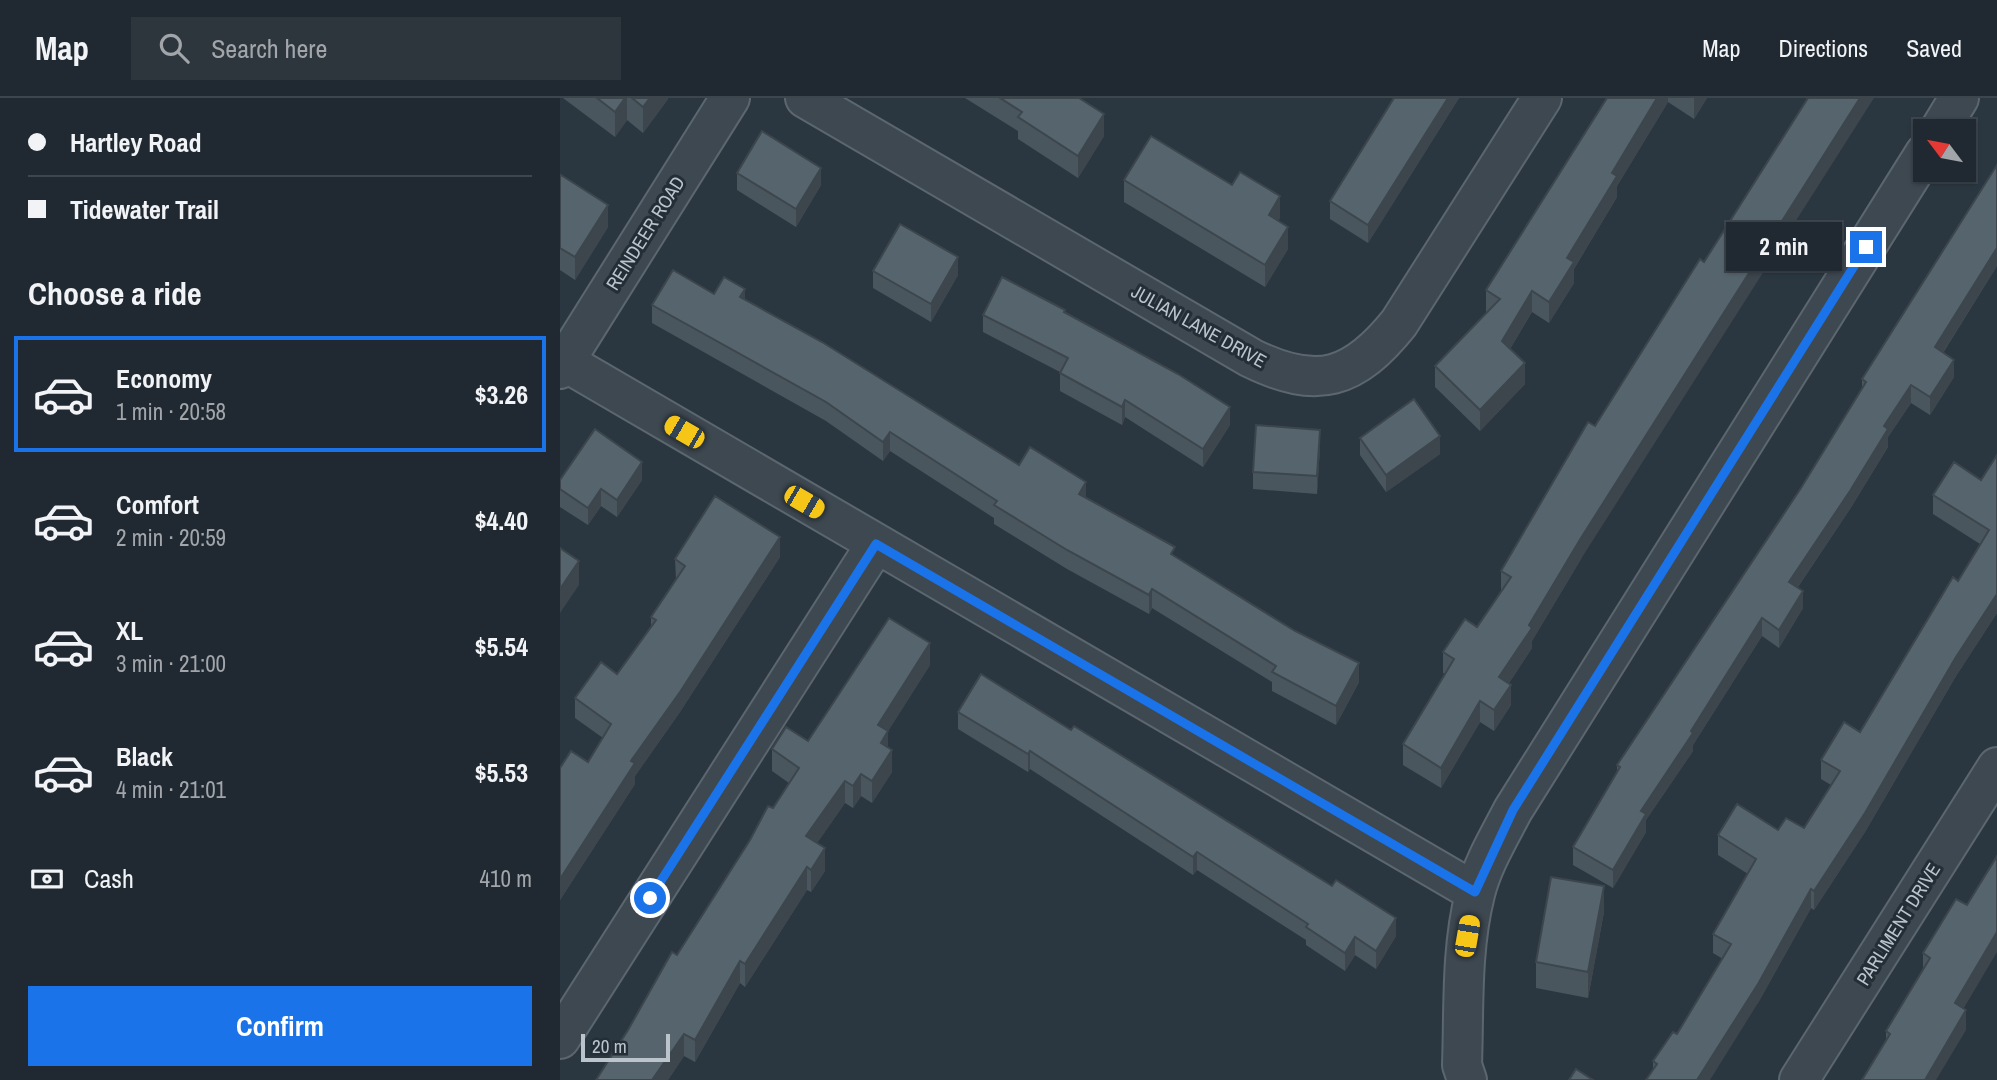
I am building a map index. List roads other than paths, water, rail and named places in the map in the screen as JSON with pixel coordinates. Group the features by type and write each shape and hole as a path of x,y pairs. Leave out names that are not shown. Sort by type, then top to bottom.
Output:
{"street":[{"name":"REINDEER ROAD","path":"561,363 730,98"},
{"name":"JULIAN LANE DRIVE","path":"805,98 1251,358 1284,372 1319,376 1351,368 1377,350 1398,323 1542,98"},
{"path":"1946,119 1959,98"},
{"path":"1466,1080 1462,1065 1467,936 1475,892 1513,810 1913,172"},
{"path":"561,363 1475,892"},
{"path":"560,1039 876,544"},
{"name":"PARLIMENT DRIVE","path":"1799,1080 1997,767"}]}
